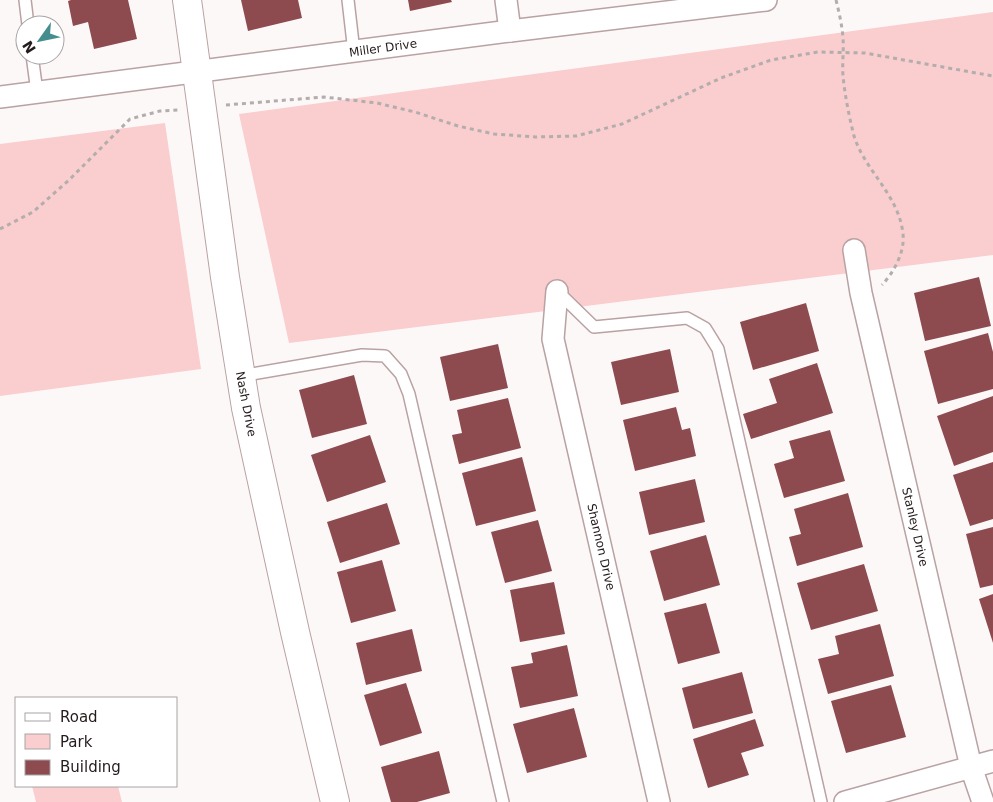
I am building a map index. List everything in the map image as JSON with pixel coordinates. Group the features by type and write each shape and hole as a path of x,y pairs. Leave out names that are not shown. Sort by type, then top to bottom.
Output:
{"street":[{"name":"Nash Drive","path":"187,0 240,376 295,632 335,802"},
{"path":"506,0 510,31"},
{"name":"Miller Drive","path":"0,97 510,31 665,7 766,0"},
{"name":"Stanley Drive","path":"854,250 860,293 972,767 983,802"},
{"name":"Shannon Drive","path":"557,291 553,339 659,802"},
{"path":"845,802 993,761"}],"lane":[{"path":"25,0 27,15"},
{"path":"348,0 354,52"},
{"path":"33,65 37,92"},
{"path":"557,291 594,327 687,318 705,328 718,349 821,802"},
{"path":"240,376 362,354 385,356 401,374 409,394 503,802"}],"path":[{"path":"836,0 843,39 842,52 848,108 855,138 862,153 892,199 904,235 901,254 883,285 860,293"},
{"path":"0,230 33,212 69,180 130,119 160,111 324,98 378,103 415,112 458,126 494,134 536,138 576,136 622,124 721,78 771,60 818,52 865,53 993,76"}],"green space":[{"path":"993,12 993,255 289,343 239,114"},
{"path":"165,123 201,369 0,396 0,144"},
{"path":"32,787 118,787 122,802 36,802"}],"building":[{"path":"128,0 137,39 94,49 88,22 73,26 68,1"},
{"path":"241,0 298,0 302,18 248,31"},
{"path":"408,0 451,0 452,2 410,11"},
{"path":"979,277 991,326 925,341 914,293"},
{"path":"806,303 819,351 753,370 740,322"},
{"path":"988,333 993,352 993,389 938,404 924,351"},
{"path":"498,344 508,388 450,401 440,357"},
{"path":"670,349 679,392 621,405 611,362"},
{"path":"817,363 833,413 751,439 743,414 777,403 769,379"},
{"path":"354,375 367,424 312,438 299,390"},
{"path":"993,396 993,452 954,466 937,416"},
{"path":"508,398 521,448 459,464 452,435 462,433 457,410"},
{"path":"676,407 682,430 690,428 696,456 635,471 623,420"},
{"path":"830,430 845,481 784,498 774,464 794,458 789,441"},
{"path":"370,435 386,482 327,502 311,455"},
{"path":"522,457 536,511 476,526 462,473"},
{"path":"993,462 993,519 970,526 953,475"},
{"path":"695,479 705,522 649,535 639,492"},
{"path":"848,493 863,547 797,566 789,537 801,534 794,509"},
{"path":"387,503 400,544 340,563 327,522"},
{"path":"538,520 552,571 505,583 491,532"},
{"path":"993,527 993,585 980,588 966,534"},
{"path":"706,535 720,585 664,601 650,551"},
{"path":"382,560 396,611 351,623 337,572"},
{"path":"864,564 878,611 811,630 797,583"},
{"path":"554,582 565,634 520,642 510,590"},
{"path":"993,594 993,643 979,599"},
{"path":"706,603 720,653 678,664 664,613"},
{"path":"880,624 894,676 828,694 818,659 839,654 835,636"},
{"path":"412,629 422,671 366,685 356,643"},
{"path":"567,645 578,696 520,708 511,667 533,663 531,653"},
{"path":"742,672 753,713 693,729 682,688"},
{"path":"406,683 422,733 380,746 364,695"},
{"path":"891,685 906,737 846,753 831,701"},
{"path":"574,708 587,757 527,773 513,724"},
{"path":"755,719 764,746 741,753 749,775 708,788 693,739"},
{"path":"439,751 450,793 417,802 391,802 381,767"}]}
